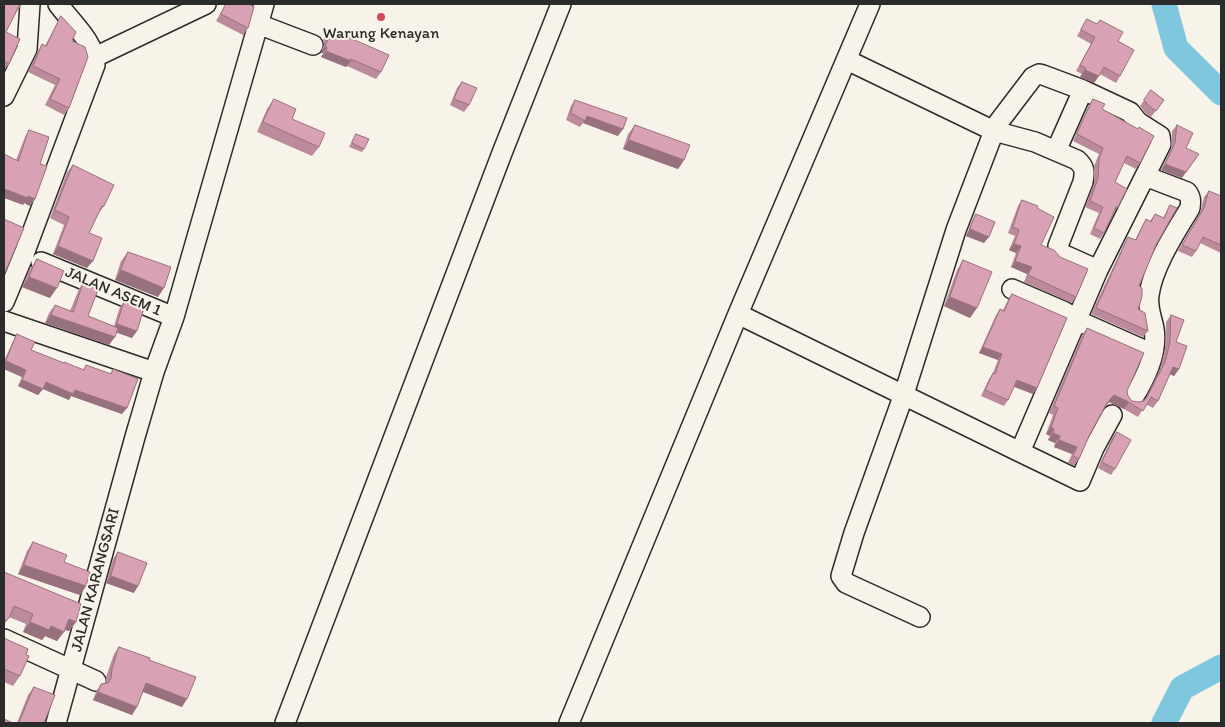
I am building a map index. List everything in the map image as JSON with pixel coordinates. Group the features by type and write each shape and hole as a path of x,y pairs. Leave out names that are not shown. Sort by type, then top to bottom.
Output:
{"street":[{"path":"4,96 26,49 28,7 30,4"},
{"path":"4,302 92,77 95,65 95,57 90,46 58,4"},
{"path":"95,57 206,4"},
{"name":"JALAN KARANGSARI","path":"56,723 135,437 154,372 174,317 264,4"},
{"path":"285,723 561,4"},
{"path":"569,723 738,314 870,4"},
{"path":"258,24 313,45"},
{"path":"847,60 994,131 1035,142 1077,160 1083,165 1085,173 1083,182 1058,244 1059,250 1098,270"},
{"path":"920,618 846,583 841,578 854,533 904,394 956,230 994,131 1033,77 1039,74 1083,90 1130,112 1138,122 1160,136 1161,144 1076,318 1020,452"},
{"path":"1056,151 1083,90"},
{"path":"1133,398 1142,384 1153,354 1155,340 1148,306 1149,293 1164,255 1190,208 1190,196 1184,190 1145,176"},
{"name":"JALAN ASEM 1","path":"24,254 174,317"},
{"path":"1012,290 1153,354"},
{"path":"738,314 1080,481 1094,448 1112,415"},
{"path":"4,321 154,372"},
{"path":"4,639 96,681"}],"building":[{"path":"4,4 20,4 6,32 20,39 9,64 4,61"},
{"path":"226,4 249,4 254,7 248,28 221,14"},
{"path":"61,16 76,32 72,41 85,47 88,57 69,108 50,99 60,79 33,66 42,44 46,46"},
{"path":"1087,19 1097,24 1100,20 1123,32 1118,41 1134,50 1120,76 1104,67 1099,76 1085,70 1086,68 1080,65 1095,37 1081,30"},
{"path":"334,31 389,55 381,72 326,51 327,47 325,46 329,37 327,34 332,36"},
{"path":"462,82 477,88 469,105 454,99"},
{"path":"1151,90 1164,100 1156,111 1144,100"},
{"path":"274,99 296,109 292,119 325,133 319,147 263,122"},
{"path":"1093,99 1105,104 1102,109 1154,136 1140,163 1127,156 1115,182 1127,189 1104,233 1094,228 1103,207 1090,201 1098,178 1099,159 1103,148 1077,134"},
{"path":"575,100 627,118 623,129 587,116 585,121 571,113"},
{"path":"635,125 690,145 684,160 629,140"},
{"path":"1177,125 1193,133 1186,148 1199,154 1186,172 1165,164 1175,143"},
{"path":"29,130 49,137 40,164 47,166 35,199 4,189 4,154 18,161"},
{"path":"356,134 369,139 364,149 352,143"},
{"path":"73,165 114,185 89,233 102,238 93,261 58,246 69,217 55,210"},
{"path":"1209,191 1221,196 1221,245 1203,237 1196,251 1182,245 1204,208"},
{"path":"1022,200 1038,206 1037,208 1054,217 1041,245 1054,250 1060,257 1088,269 1076,297 1028,275 1032,267 1015,261 1021,246 1014,244 1019,230 1013,227"},
{"path":"1170,205 1177,208 1156,245 1139,286 1142,288 1142,297 1138,309 1145,313 1148,331 1096,308 1128,237 1136,240 1146,219 1151,222 1155,214 1164,218"},
{"path":"976,214 995,222 989,237 970,229"},
{"path":"4,219 24,228 4,275"},
{"path":"128,252 171,267 164,288 121,270"},
{"path":"37,259 64,271 57,288 29,277"},
{"path":"963,260 992,272 977,308 950,297"},
{"path":"84,281 99,287 88,316 118,328 115,337 51,315 55,305 73,312"},
{"path":"1012,294 1067,318 1037,388 1017,380 1008,400 985,390 993,373 995,374 1002,354 983,347 1000,309 1004,311"},
{"path":"125,300 144,308 137,331 117,324"},
{"path":"1171,315 1184,320 1176,342 1187,346 1179,369 1173,367 1158,401 1151,397 1143,411 1114,395 1107,403 1079,459 1073,456 1077,447 1059,440 1060,436 1053,433 1054,429 1051,427 1058,408 1054,406 1087,328 1144,353 1127,391 1132,401 1138,402 1144,401 1147,397 1165,362 1170,342"},
{"path":"17,334 35,342 31,350 64,363 84,370 86,365 111,374 113,369 138,379 127,408 75,390 73,394 46,382 43,389 22,380 26,370 6,361"},
{"path":"1117,432 1131,440 1115,469 1102,462"},
{"path":"33,542 67,555 64,562 90,572 86,586 24,565"},
{"path":"118,552 147,563 138,586 111,576"},
{"path":"4,572 81,604 76,622 69,619 64,632 51,626 49,630 30,622 33,614 14,606 9,618 4,622"},
{"path":"4,637 28,649 26,655 29,656 20,676 4,669"},
{"path":"119,647 196,677 187,699 146,683 137,707 98,692 101,684 108,683 111,678"},
{"path":"34,687 55,695 44,723 19,723"},
{"path":"4,719 13,723 4,723"}],"waterway":[{"path":"1164,4 1176,48 1221,93"},
{"path":"1164,723 1182,688 1221,667"}],"place":[{"name":"Warung Kenayan","path":"381,17"}]}
